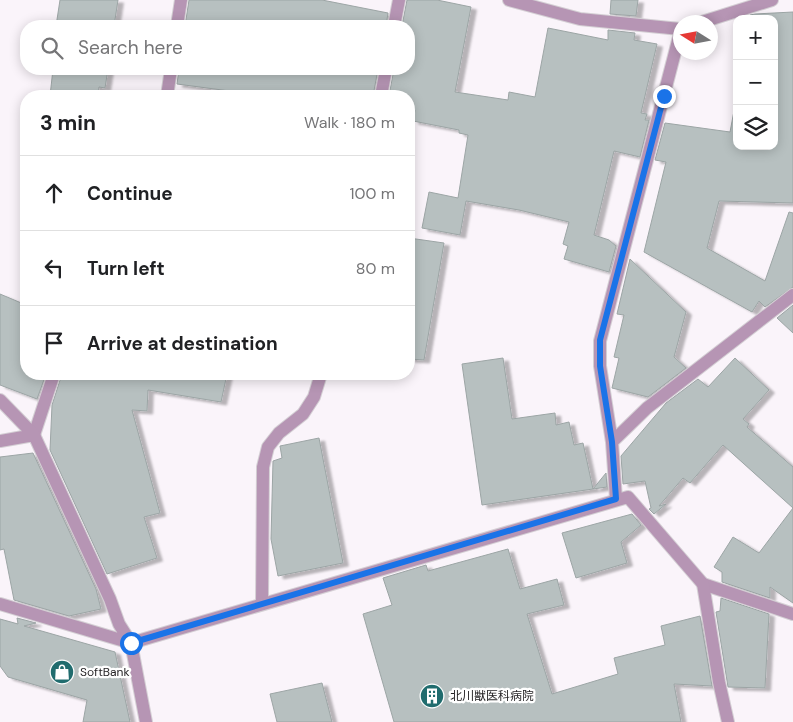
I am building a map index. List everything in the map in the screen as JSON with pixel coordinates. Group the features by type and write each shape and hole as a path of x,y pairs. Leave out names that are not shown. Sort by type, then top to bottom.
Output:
{"street":[{"path":"178,20 181,0"},
{"path":"395,20 399,0"},
{"path":"509,0 580,19 673,28"},
{"path":"718,17 772,0"},
{"path":"616,499 612,442 600,366 600,340 673,60"},
{"path":"168,90 170,75"},
{"path":"382,90 385,75"},
{"path":"612,442 647,408 793,295"},
{"path":"34,435 52,380"},
{"path":"262,604 263,467 268,447 279,433 303,414 314,397 319,380"},
{"path":"0,400 34,435 110,599 119,624 131,643 146,722"},
{"path":"0,441 34,435"},
{"path":"0,604 131,643 628,496 703,584 793,614"},
{"path":"703,584 719,682 728,722"}],"building":[{"path":"60,0 118,0 115,20 57,20"},
{"path":"189,0 322,0 388,13 387,20 186,20"},
{"path":"407,0 437,0 471,7 455,92 508,100 509,92 535,97 548,28 608,40 608,30 635,33 634,40 657,44 641,113 647,114 645,120 649,120 640,157 614,151 594,235 609,240 616,246 609,272 564,259 568,246 563,244 569,222 519,210 466,201 460,235 422,228 429,192 458,198 468,135 459,133 459,130 415,121 415,90 390,90 393,75 415,75 415,20 403,20"},
{"path":"611,0 638,0 636,16 610,14"},
{"path":"793,12 793,203 719,201 707,248 765,281 789,212 793,213 793,287 765,307 759,301 752,312 644,252 666,162 655,160 665,123 730,132 733,116 733,150 778,150 778,15 750,15"},
{"path":"52,75 107,75 105,88 99,87 99,90 51,90"},
{"path":"178,75 377,75 374,90 222,90 177,84"},
{"path":"415,239 444,243 424,360 415,359"},
{"path":"630,259 686,312 674,357 686,368 648,397 612,388 619,358 614,357 624,315 617,314"},
{"path":"0,294 20,302 20,380 44,380 37,399 0,385"},
{"path":"793,305 793,333 777,318"},
{"path":"503,358 512,419 555,413 556,425 569,422 574,445 583,443 593,489 606,473 607,487 482,505 462,364"},
{"path":"735,358 769,390 743,419 749,424 747,427 793,467 793,508 723,445 690,483 683,478 659,506 666,504 654,514 649,509 651,508 645,481 623,484 621,456 666,403 698,379 708,387"},
{"path":"60,380 226,380 221,402 148,390 147,411 132,410 160,513 144,517 157,558 107,574 50,450 52,405"},
{"path":"319,438 343,563 278,576 271,539 273,461 282,458 280,446"},
{"path":"33,453 96,589 101,609 69,616 14,600 4,549 0,550 0,457"},
{"path":"793,508 793,603 770,587 770,598 722,582 722,572 714,567 733,537 759,553"},
{"path":"632,514 641,525 621,542 627,563 576,578 562,533"},
{"path":"508,549 520,589 557,579 564,605 527,614 552,694 618,674 614,658 665,645 661,626 700,616 712,686 674,684 681,722 394,722 363,614 392,605 383,578 426,565 428,571"},
{"path":"721,598 769,614 765,688 728,687 716,612 720,611"},
{"name":"SoftBank","path":"17,618 36,623 24,626 115,652 130,722 83,722 87,700 8,677 0,666 0,619 18,624"},
{"path":"322,683 332,722 277,722 270,694"}],"place":[{"name":"SoftBank","path":"62,672"},
{"name":"北川獣医科病院","path":"432,696"}],"route":[{"path":"131,643 616,499 612,442 600,366 600,340 664,96"}]}
